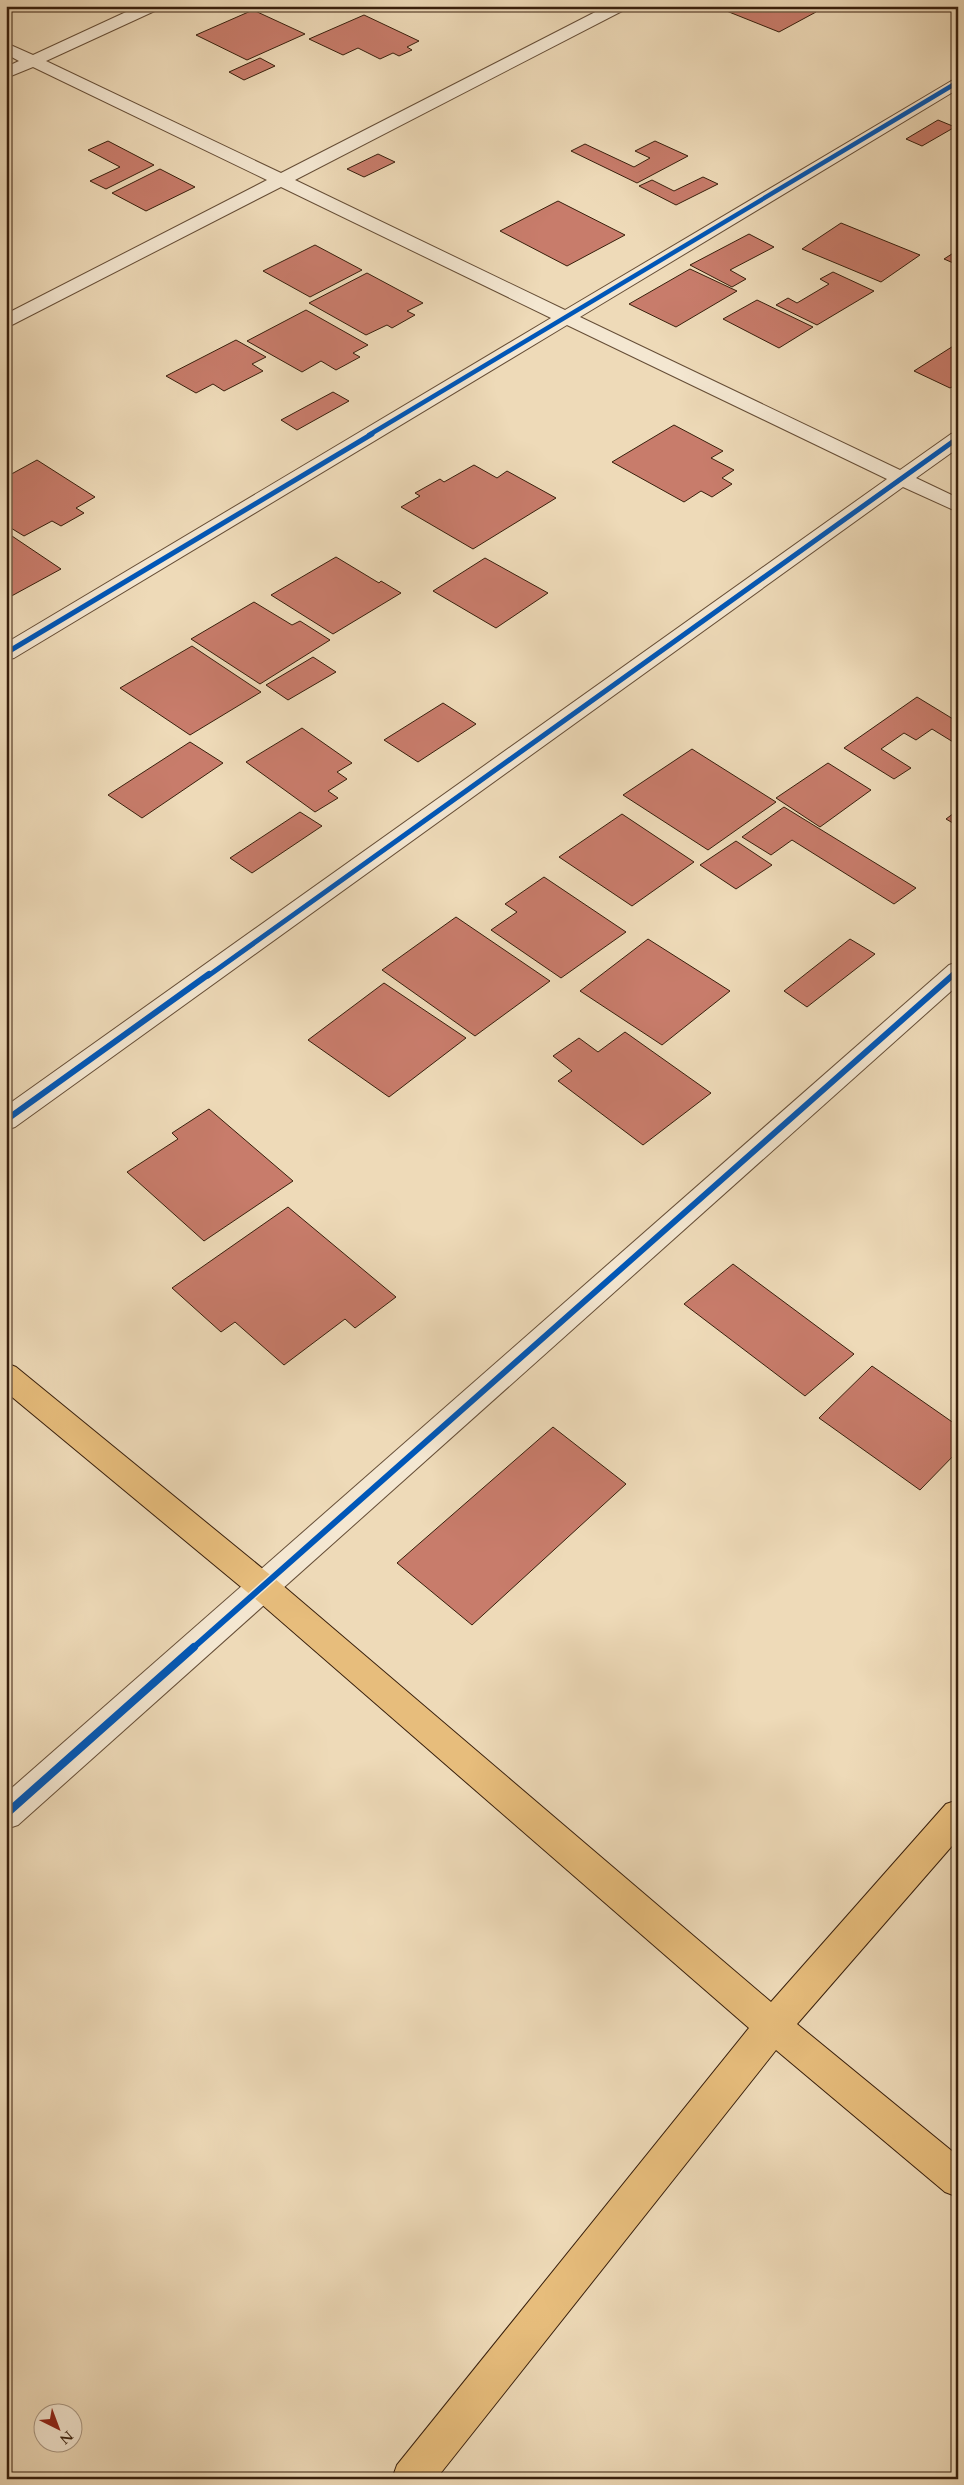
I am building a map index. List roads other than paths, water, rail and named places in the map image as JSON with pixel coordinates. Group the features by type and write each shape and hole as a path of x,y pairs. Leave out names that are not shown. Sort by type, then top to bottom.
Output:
{"main road":[{"path":"6,1375 263,1587 773,2026 958,2179"},
{"path":"411,2479 773,2026 958,1815"}],"street":[{"path":"6,74 153,6"},
{"path":"6,322 620,6"},
{"path":"6,48 958,506"},
{"path":"6,653 958,82"},
{"path":"6,1120 958,438"},
{"path":"6,1814 958,971"}]}
